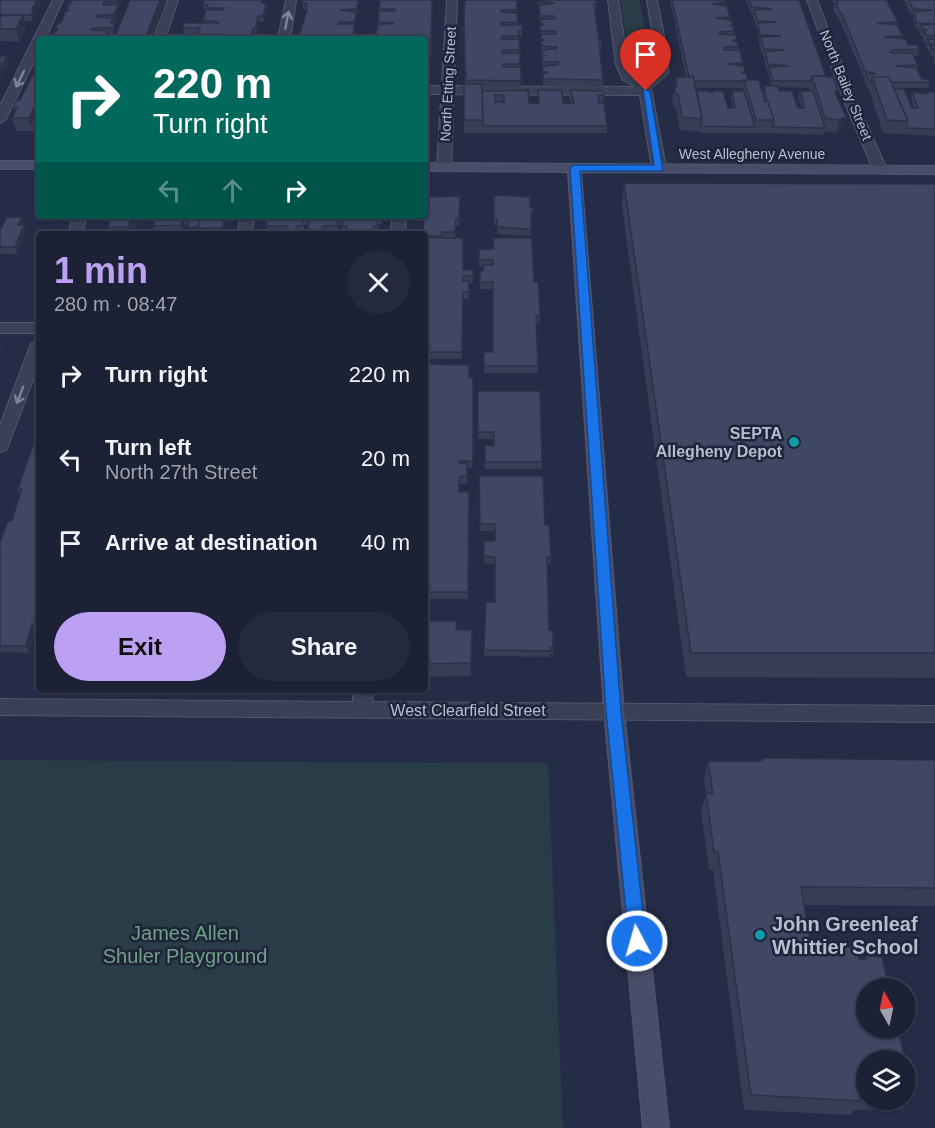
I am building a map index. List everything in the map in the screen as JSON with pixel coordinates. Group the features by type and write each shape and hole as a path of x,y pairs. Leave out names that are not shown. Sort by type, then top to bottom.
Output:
{"street":[{"path":"40,36 58,0"},
{"path":"160,36 173,0"},
{"path":"285,36 291,0"},
{"name":"North Etting Street","path":"444,167 452,0"},
{"path":"614,0 622,65 627,78 646,89"},
{"path":"428,90 646,89 662,73 662,57 652,0"},
{"name":"North Bailey Street","path":"812,0 850,101 880,169"},
{"path":"0,119 36,45"},
{"path":"646,89 659,168"},
{"path":"0,165 36,165"},
{"name":"West Allegheny Avenue","path":"428,167 935,170"},
{"path":"574,168 614,711 656,1128"},
{"path":"0,328 36,328"},
{"path":"0,446 36,352"},
{"name":"West Clearfield Street","path":"0,707 140,699 362,700 614,711 935,714"}],"green space":[{"path":"620,0 639,0 653,67 644,76 631,67"},
{"name":"James Allen Shuler Playground","path":"0,760 548,763 563,1128 0,1128"}],"building":[{"path":"0,0 37,0 31,15 0,15"},
{"path":"71,0 118,0 117,2 104,2 103,5 118,5 114,15 98,15 97,17 113,18 111,23 115,23 113,28 93,28 91,30 108,31 106,36 52,36 58,29 55,29 58,23 61,23 66,11 69,10 67,9 69,4 73,3 70,3"},
{"path":"130,0 160,0 146,36 115,36"},
{"path":"204,0 262,0 262,3 266,3 263,16 258,16 252,35 199,34 200,28 183,28 184,23 219,23 203,21 206,10 223,10 224,8 207,8 208,5 203,5"},
{"path":"303,0 358,0 357,9 340,10 356,12 355,22 339,22 338,24 355,24 353,35 299,36 307,10 306,3 302,3"},
{"path":"380,0 432,0 431,50 428,50 428,36 376,35 378,25 394,23 378,22 379,11 395,11 395,9 379,9"},
{"path":"465,0 517,0 517,10 501,10 501,12 517,13 518,23 501,22 501,25 522,25 519,36 502,36 502,39 519,39 520,50 502,50 502,53 520,53 520,64 503,64 503,67 521,67 521,81 465,80 467,72 465,72"},
{"path":"539,0 596,0 597,3 594,4 599,40 602,40 602,43 599,43 603,80 543,79 543,73 548,73 543,71 542,66 558,65 558,62 542,62 542,56 546,56 542,55 542,50 557,49 557,47 542,46 541,41 545,40 541,39 541,34 556,34 556,31 540,31 540,26 545,24 541,24 540,19 555,19 554,16 540,16 539,5 554,3"},
{"path":"672,0 726,0 726,2 712,4 727,6 730,17 715,18 731,20 733,25 729,26 733,26 734,31 719,32 736,35 737,40 732,40 737,42 739,47 724,47 724,50 740,50 743,63 728,64 744,66 745,72 741,73 746,73 748,80 694,81 693,76 689,77"},
{"path":"749,0 799,0 826,76 812,76 811,81 773,81 769,67 790,66 768,64 765,52 785,50 764,49 760,37 781,36 760,35 758,23 776,22 758,21 754,10 772,9 752,7"},
{"path":"836,0 886,0 898,22 877,23 897,25 903,36 884,37 906,39 908,45 917,45 919,49 892,50 890,52 912,53 918,65 896,66 916,68 922,79 928,79 930,82 891,82 889,77 872,77 869,82 866,74 876,74 865,71 843,16 835,4 838,4"},
{"path":"909,0 935,0 935,24 917,23 914,12 932,10 913,9"},
{"path":"23,15 16,29 0,29 0,16"},
{"path":"935,24 935,36 926,35 924,31 927,30 923,30 921,25"},
{"path":"928,39 935,39 935,45 930,44"},
{"path":"0,56 7,56 0,69"},
{"path":"36,72 36,103 29,118 12,118 17,108 13,108 17,100 20,100"},
{"path":"693,76 702,119 682,117 678,94 675,94 676,78"},
{"path":"812,76 833,77 837,87 837,92 835,92 846,117 839,120 825,118"},
{"path":"872,77 889,77 908,121 887,120"},
{"path":"744,80 759,80 765,102 768,102 774,120 756,120"},
{"path":"464,84 482,84 483,120 464,120"},
{"path":"764,86 778,86 779,91 792,91 798,108 805,108 800,91 813,91 825,128 773,127 774,120"},
{"path":"894,89 904,89 912,108 918,108 912,92 927,94 926,92 935,92 935,129 906,128 908,121"},
{"path":"528,90 529,103 539,103 538,90 562,90 563,103 574,103 570,90 603,91 604,95 598,95 599,103 604,103 607,126 483,126 482,91","holes":["495,95 504,95 504,102 495,102"]},
{"path":"697,91 712,93 711,91 723,91 728,108 735,108 732,91 744,91 755,127 701,126"},
{"path":"36,113 36,124 31,124"},
{"name":"SEPTA Allegheny Depot","path":"624,183 935,184 935,653 691,653"},
{"path":"499,195 530,197 530,207 534,209 531,214 531,229 497,227 497,219 494,219 494,197"},
{"path":"460,196 459,219 456,219 455,232 442,232 442,236 428,236 428,231 423,231 424,219 428,219 428,197"},
{"path":"7,217 22,217 18,225 24,225 15,247 0,247 0,230"},
{"path":"111,219 131,219 128,227 108,227"},
{"path":"155,219 183,219 181,225 153,226"},
{"path":"190,219 200,219 199,226 188,228"},
{"path":"200,219 224,219 223,228 198,228"},
{"path":"267,219 303,219 302,226 296,226 296,230 287,230 288,226 266,226"},
{"path":"310,219 337,219 336,226 323,226 322,231 307,231"},
{"path":"343,219 378,219 377,226 374,226 373,231 347,230 347,226 342,226"},
{"path":"428,238 463,238 463,270 473,270 473,276 463,276 463,281 469,281 469,292 463,292 462,352 428,352"},
{"path":"493,238 532,238 534,282 538,282 539,293 540,316 536,316 538,366 484,366 484,352 493,352 493,282 480,282 480,271 483,271 483,265 493,265 493,260 479,260 479,249 494,249"},
{"path":"428,364 469,365 469,377 473,378 473,461 459,461 459,463 467,463 467,476 459,477 459,492 469,492 468,592 428,592"},
{"path":"478,391 540,391 542,462 485,462 485,445 494,446 494,432 478,432"},
{"path":"36,437 36,624 32,624 26,646 0,646 0,553 2,552 0,552 0,542 8,521 12,521 22,489 18,489"},
{"path":"479,476 543,476 545,525 549,525 551,557 547,557 549,630 553,631 551,651 484,650 486,602 495,602 495,557 484,556 484,541 495,541 495,524 480,524"},
{"path":"428,621 457,621 456,630 472,630 471,663 428,664"},
{"name":"John Greenleaf Whittier School","path":"762,758 935,760 935,888 801,887 811,947 856,947 859,959 866,959 866,956 882,957 887,978 856,978 856,1038 900,1038 903,1050 856,1050 856,1101 751,1095 718,852 714,852 706,793 713,794 708,761 762,761"}],"place":[{"name":"SEPTA Allegheny Depot","path":"794,442"},
{"name":"John Greenleaf Whittier School","path":"760,935"}],"route":[{"path":"637,941 614,711 574,168 659,168 646,91"}]}
